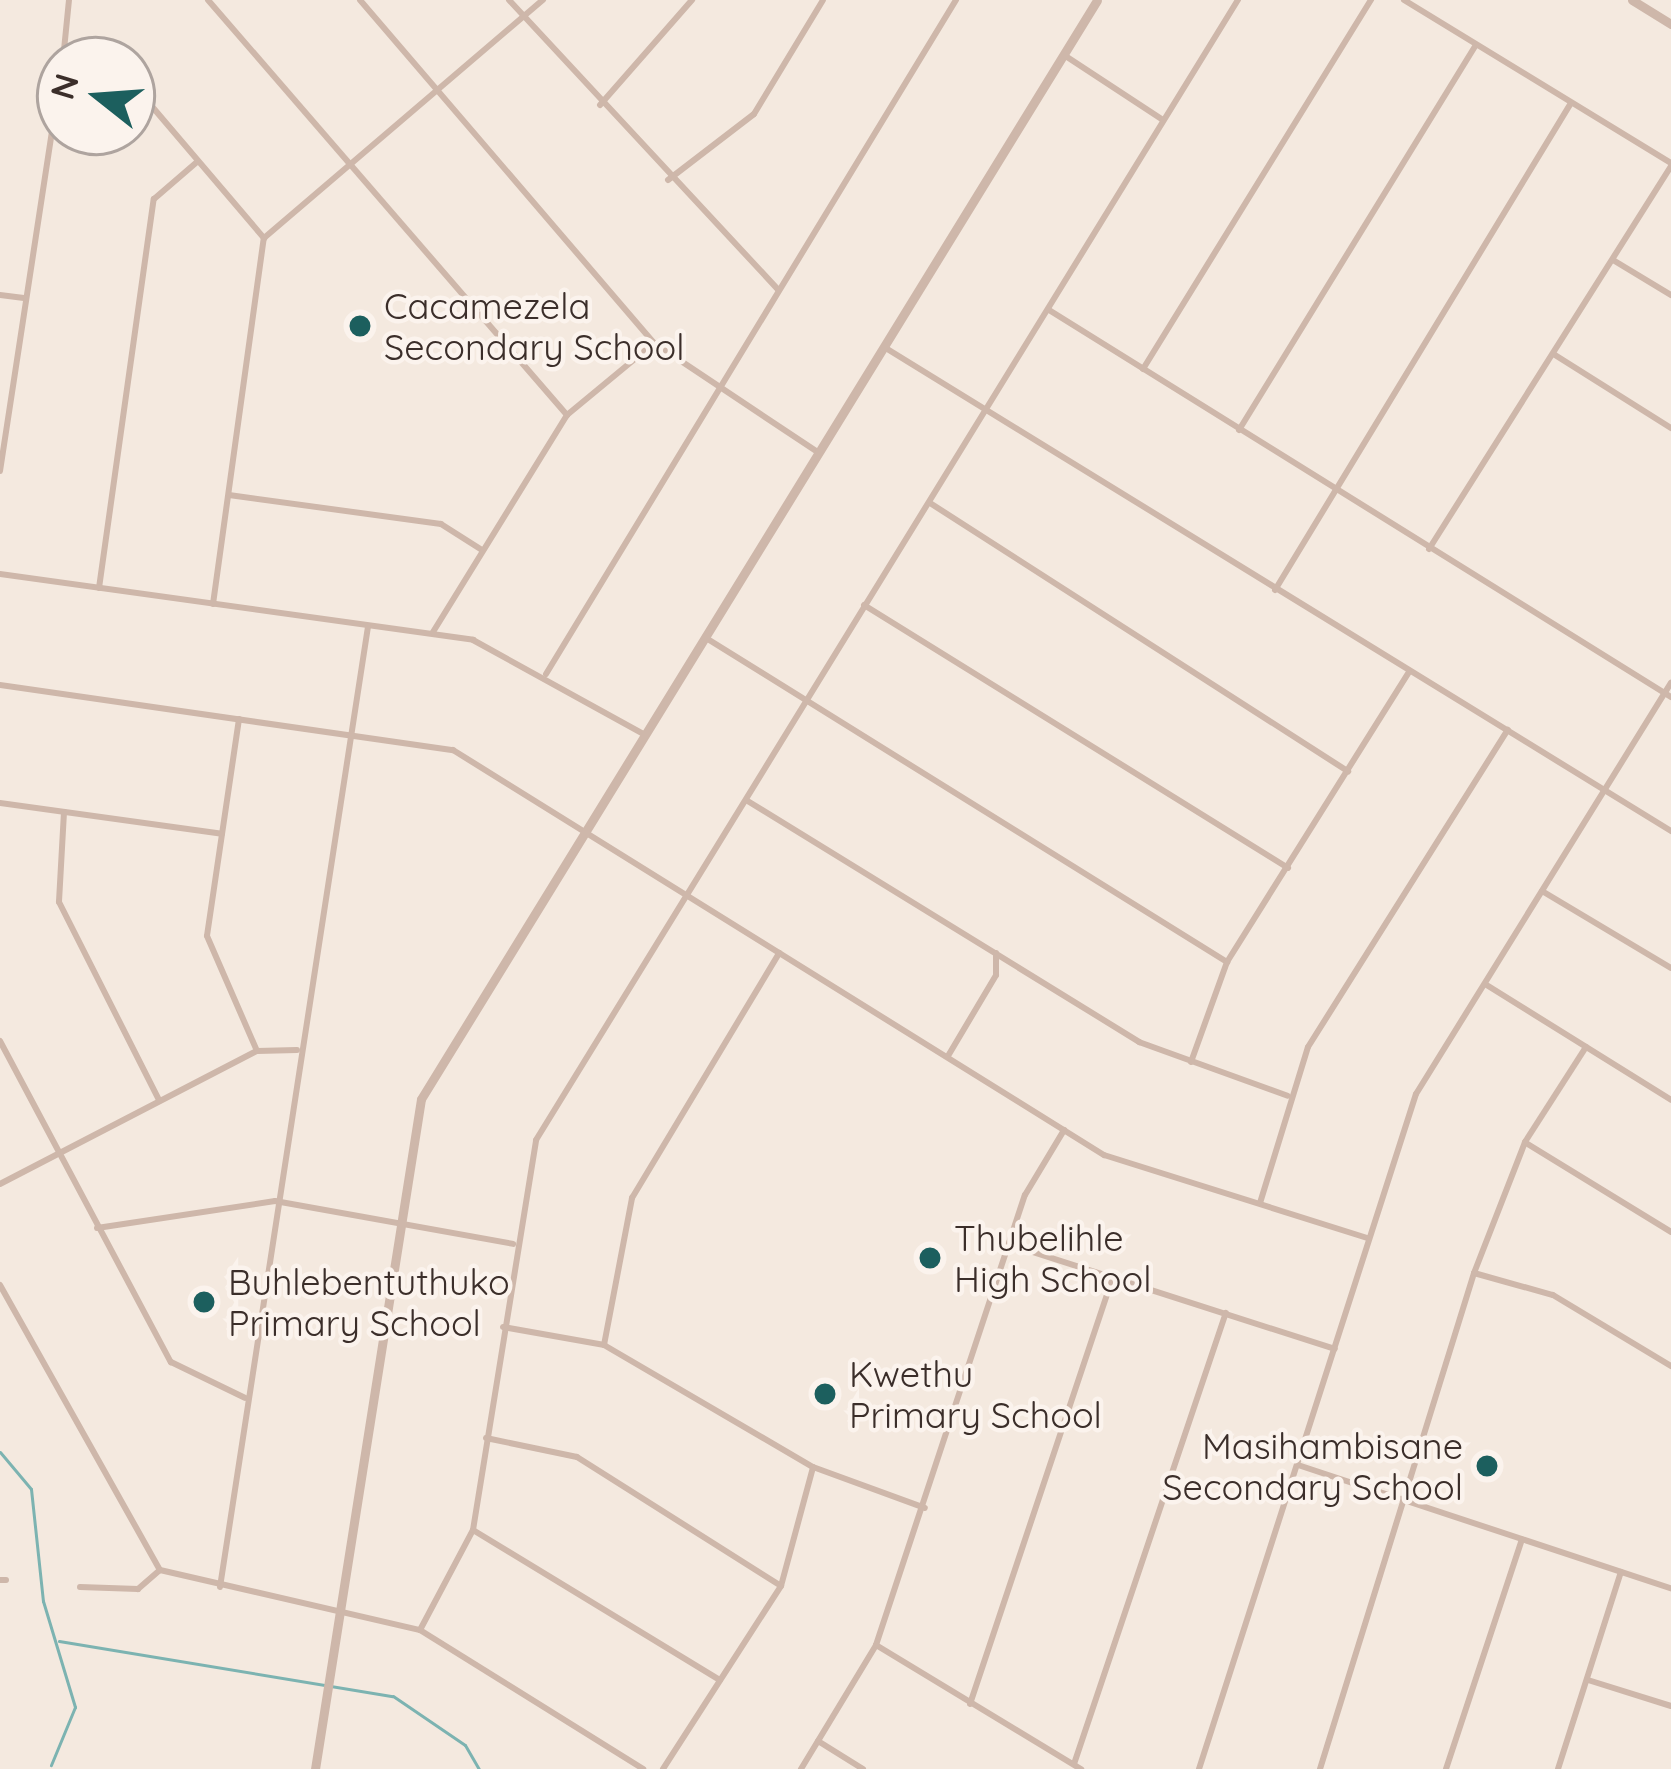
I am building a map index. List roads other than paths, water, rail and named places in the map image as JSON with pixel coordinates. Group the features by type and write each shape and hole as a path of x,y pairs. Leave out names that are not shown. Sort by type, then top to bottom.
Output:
{"street":[{"path":"65,36 69,0"},
{"path":"208,0 567,415"},
{"path":"360,0 654,343 718,391 819,453"},
{"path":"509,0 668,180 778,289"},
{"path":"213,604 264,238 435,86 543,0"},
{"path":"600,105 692,0"},
{"path":"668,180 754,114 823,0"},
{"path":"546,674 956,0"},
{"path":"315,1769 393,1223 426,1087 1097,0"},
{"path":"420,1630 473,1530 513,1244 536,1140 1238,0"},
{"path":"1143,369 1370,0"},
{"path":"1404,0 1671,164 1429,549"},
{"path":"1632,0 1671,24"},
{"path":"1239,431 1476,45"},
{"path":"1064,55 1163,121"},
{"path":"1274,590 1571,103"},
{"path":"156,112 264,238"},
{"path":"0,470 48,156"},
{"path":"99,588 154,199 197,162"},
{"path":"1613,260 1671,295"},
{"path":"0,295 26,298"},
{"path":"1048,310 1668,695"},
{"path":"433,633 567,415 654,343"},
{"path":"884,347 1671,832"},
{"path":"1555,355 1671,428"},
{"path":"229,495 424,520 482,550"},
{"path":"930,503 1348,771"},
{"path":"0,574 433,633 546,674 645,735"},
{"path":"865,605 1288,868"},
{"path":"220,1588 297,1050 368,626"},
{"path":"706,638 805,704 1227,962"},
{"path":"1191,1062 1227,962 1409,672"},
{"path":"1198,1769 1416,1094 1668,695 1671,683"},
{"path":"0,685 453,750 1116,1161 1367,1238"},
{"path":"239,719 207,936 257,1051"},
{"path":"1260,1203 1288,1096 1321,1024 1508,730"},
{"path":"745,799 1118,1031 1288,1096"},
{"path":"0,802 221,834"},
{"path":"64,812 58,902 158,1098"},
{"path":"1542,891 1671,968"},
{"path":"948,1056 996,975 996,952"},
{"path":"604,1345 632,1198 779,953"},
{"path":"1485,984 1671,1100"},
{"path":"0,1041 178,1371 245,1398"},
{"path":"1320,1769 1474,1273 1525,1142 1586,1047"},
{"path":"0,1184 158,1098 257,1051 297,1050"},
{"path":"801,1769 876,1645 1011,1245 1064,1130"},
{"path":"1525,1142 1671,1232"},
{"path":"97,1228 275,1201 513,1244"},
{"path":"1011,1245 1335,1349"},
{"path":"1474,1273 1553,1295 1671,1366"},
{"path":"970,1704 1112,1279"},
{"path":"0,1285 160,1570 220,1588 341,1606 420,1630 643,1769"},
{"path":"876,1645 1078,1767 1226,1313"},
{"path":"503,1327 604,1345 814,1467 925,1508"},
{"path":"486,1438 577,1457 781,1586"},
{"path":"1297,1465 1671,1588"},
{"path":"663,1769 781,1586 814,1467"},
{"path":"473,1530 720,1680"},
{"path":"1446,1769 1522,1538"},
{"path":"80,1587 138,1589 160,1570"},
{"path":"1558,1769 1622,1571"},
{"path":"1587,1680 1671,1706"},
{"path":"818,1741 863,1769"}],"waterway":[{"path":"0,1452 31,1489 43,1601 75,1707 51,1765"},
{"path":"59,1641 393,1696 465,1745 479,1769"}],"place":[{"name":"Cacamezela Secondary School","path":"360,326"},
{"name":"Thubelihle High School","path":"930,1258"},
{"name":"Buhlebentuthuko Primary School","path":"204,1302"},
{"name":"Kwethu Primary School","path":"825,1394"},
{"name":"Masihambisane Secondary School","path":"1487,1466"}]}
